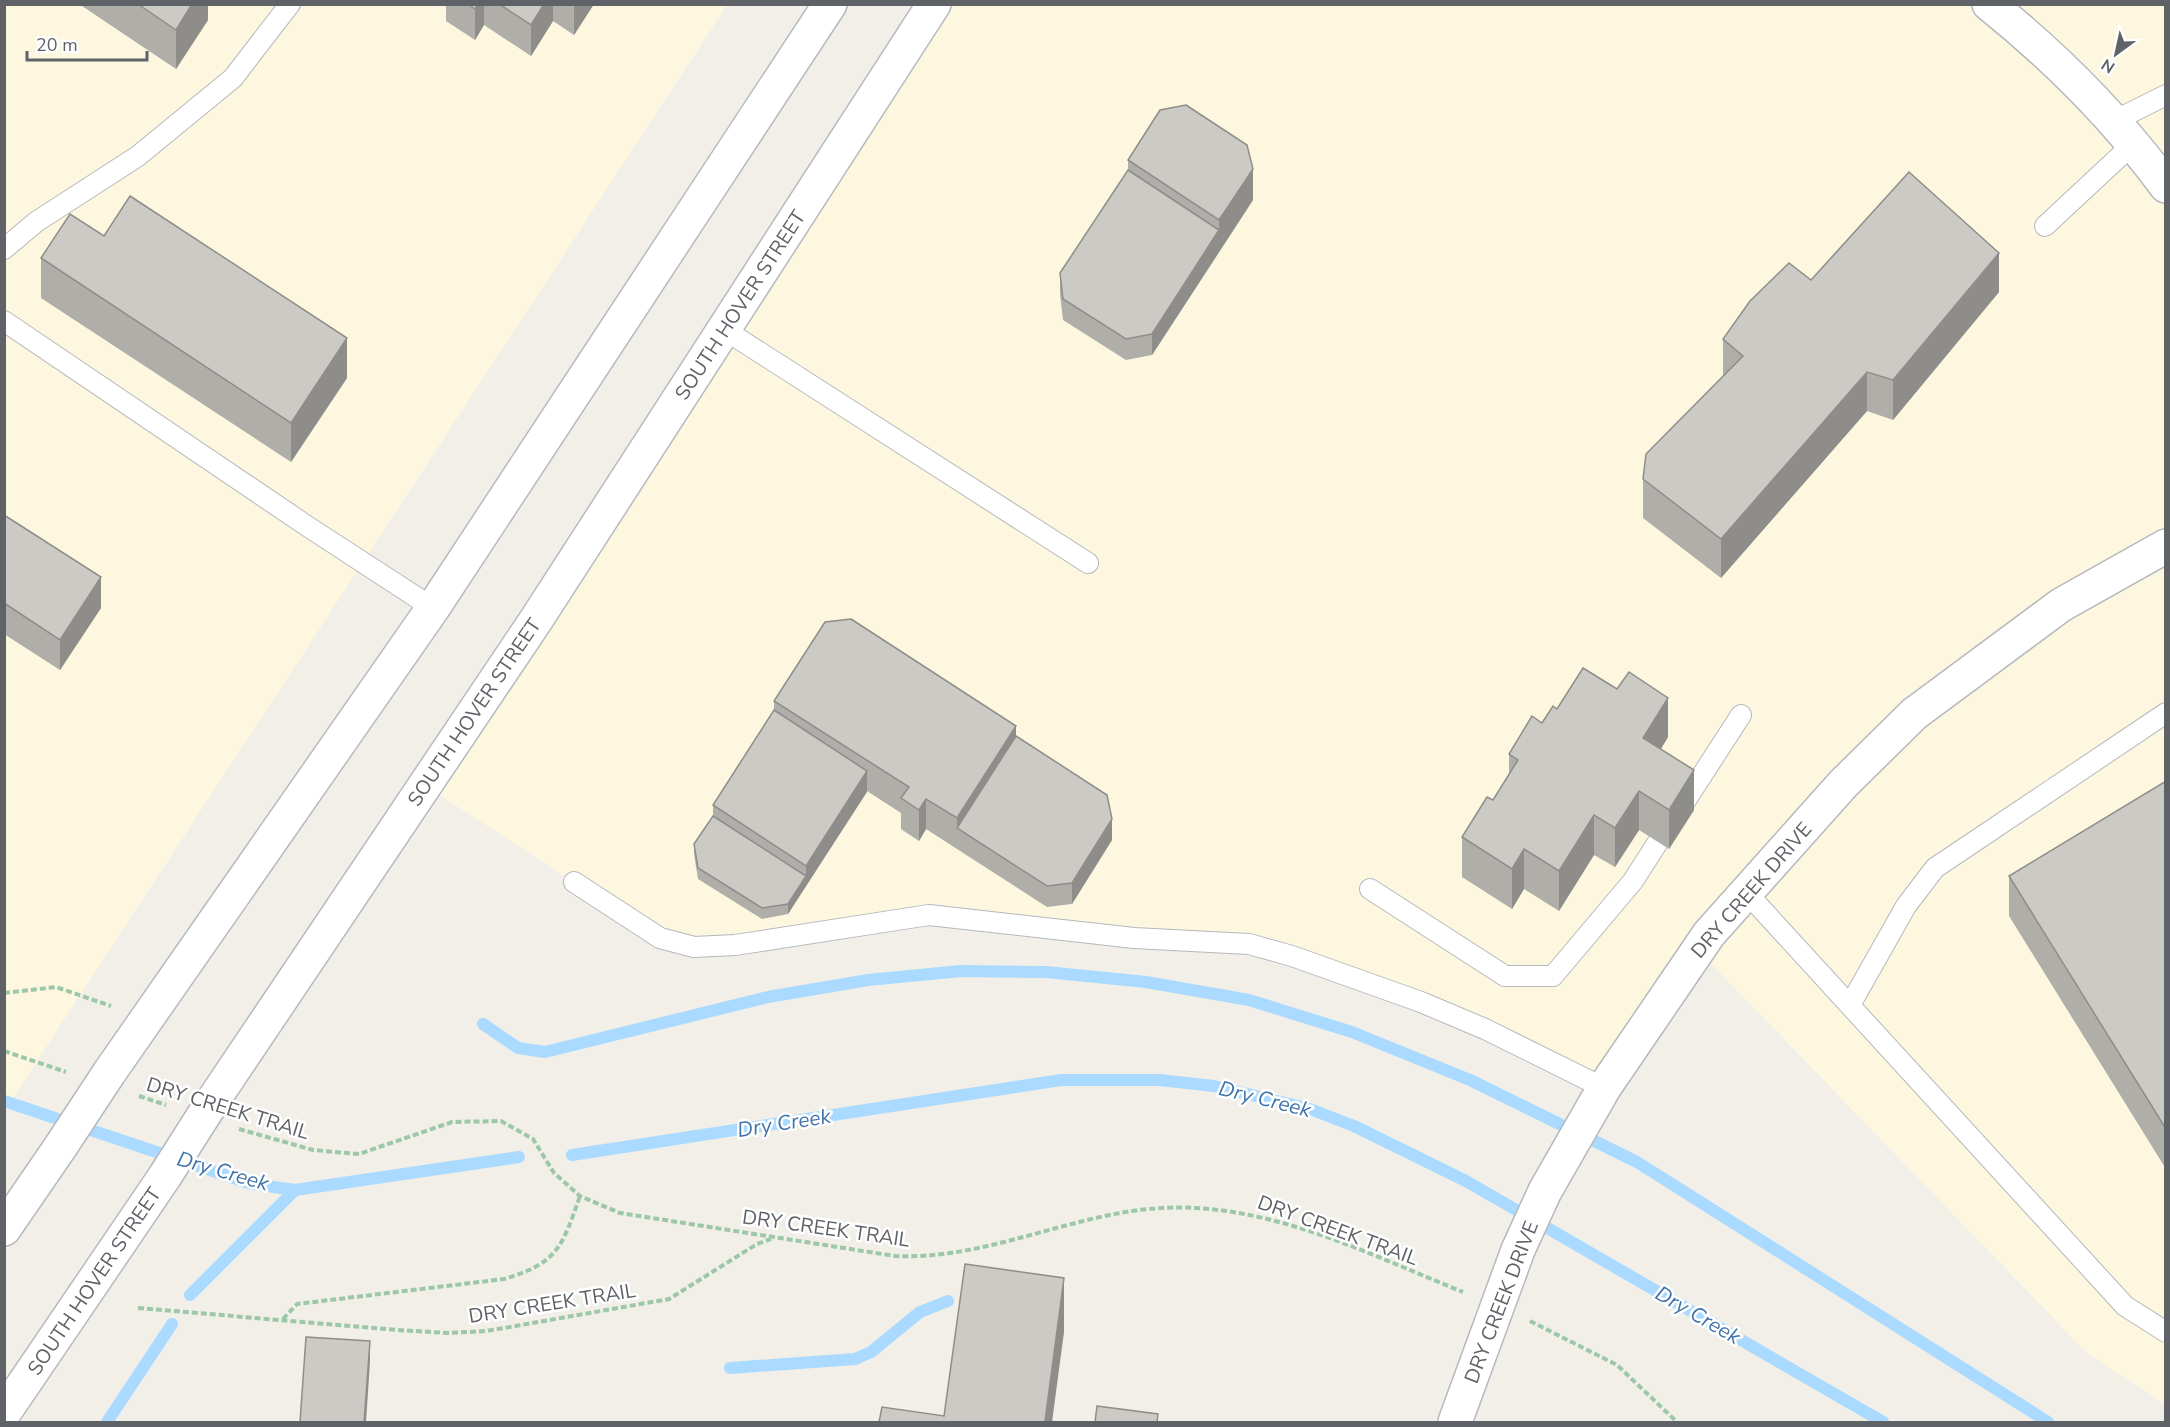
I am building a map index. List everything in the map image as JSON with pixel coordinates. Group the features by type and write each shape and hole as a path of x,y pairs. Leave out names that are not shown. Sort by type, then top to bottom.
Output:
{"main road":[{"path":"4,1229 109,1073 433,608 830,4"},
{"name":"SOUTH HOVER STREET","path":"4,1413 543,610 934,4"},
{"path":"1989,4 2047,54 2124,133 2166,186"},
{"name":"DRY CREEK DRIVE","path":"1455,1422 1518,1250 1545,1191 1604,1088 1703,942 1843,783 1914,714 2061,605 2166,546"}],"lane":[{"path":"4,249 36,222 138,156 233,78 290,4"},
{"path":"2044,226 2124,133 2166,94"},
{"path":"4,321 307,526 433,608"},
{"path":"725,330 1088,563"},
{"path":"1850,1005 1906,906 1935,868 2166,713"},
{"path":"1684,803 1741,715"},
{"path":"1370,889 1505,976 1553,976 1633,881 1658,842"},
{"path":"574,882 660,938 694,947 735,945 929,915 1134,938 1233,942 1292,956 1421,1002 1485,1029 1604,1088"},
{"path":"1746,892 2125,1306 2166,1332"}],"path":[{"path":"4,993 56,987 117,1008"},
{"path":"4,1051 70,1073"},
{"name":"DRY CREEK TRAIL","path":"136,1095 169,1106"},
{"name":"DRY CREEK TRAIL","path":"235,1128 313,1150 359,1154 452,1122 501,1121 533,1139 554,1173 580,1196 620,1213 895,1256 929,1255 964,1250 1132,1211 1176,1207 1240,1211 1293,1226 1498,1306 1560,1334 1617,1365 1677,1422"},
{"name":"DRY CREEK TRAIL","path":"283,1320 297,1304 504,1279 533,1270 556,1253 580,1196"},
{"name":"DRY CREEK TRAIL","path":"138,1308 449,1333 488,1331 669,1299 758,1244 773,1238"}],"shaded area":[{"path":"5,5 727,5 5,1110"},
{"path":"934,5 2165,5 2165,1404 2088,1354 1698,950 1604,1088 1292,956 960,918 694,947 574,882 424,785"}],"building":[{"path":"138,4 192,4 176,30"},
{"path":"468,4 478,4 475,9"},
{"path":"499,4 544,4 531,25"},
{"path":"1186,105 1247,145 1253,169 1219,220 1128,160 1160,110"},
{"path":"1128,170 1219,230 1152,334 1126,339 1063,299 1060,273"},
{"path":"1909,172 1999,253 1893,380 1867,372 1721,539 1643,479 1646,454 1743,356 1723,339 1750,301 1789,263 1811,280"},
{"path":"130,196 347,338 291,423 41,258 70,214 104,236"},
{"path":"4,515 101,577 60,640 4,603"},
{"path":"851,619 1016,726 957,818 926,799 919,810 901,798 909,787 774,701 825,622"},
{"path":"1583,668 1617,689 1629,672 1668,698 1643,738 1694,770 1669,810 1639,791 1615,828 1594,815 1559,871 1524,849 1512,869 1462,837 1487,797 1493,800 1518,760 1509,754 1532,716 1542,723 1553,706 1557,709"},
{"path":"774,710 867,771 806,866 713,805"},
{"path":"1016,736 1107,795 1112,819 1072,883 1047,886 957,828"},
{"path":"2166,781 2166,1129 2009,876"},
{"path":"713,816 806,876 788,904 762,908 698,868 694,844"},
{"path":"965,1264 1064,1278 1045,1421 1059,1422 879,1422 882,1407 944,1416"},
{"path":"306,1337 370,1341 364,1422 300,1422"},
{"path":"1097,1406 1158,1414 1157,1422 1095,1422"}],"waterway":[{"path":"483,1024 518,1048 545,1052 768,997 868,980 961,971 1046,972 1146,982 1249,1000 1352,1032 1470,1080 1637,1162 2048,1422"},
{"name":"Dry Creek","path":"572,1155 1061,1080 1159,1080 1214,1086 1310,1109 1354,1126 1466,1181 1883,1422"},
{"name":"Dry Creek","path":"4,1101 252,1184 295,1190 519,1157"},
{"path":"190,1295 295,1190"},
{"path":"730,1368 855,1359 871,1352 920,1312 948,1301"},
{"path":"107,1422 172,1324"}]}
